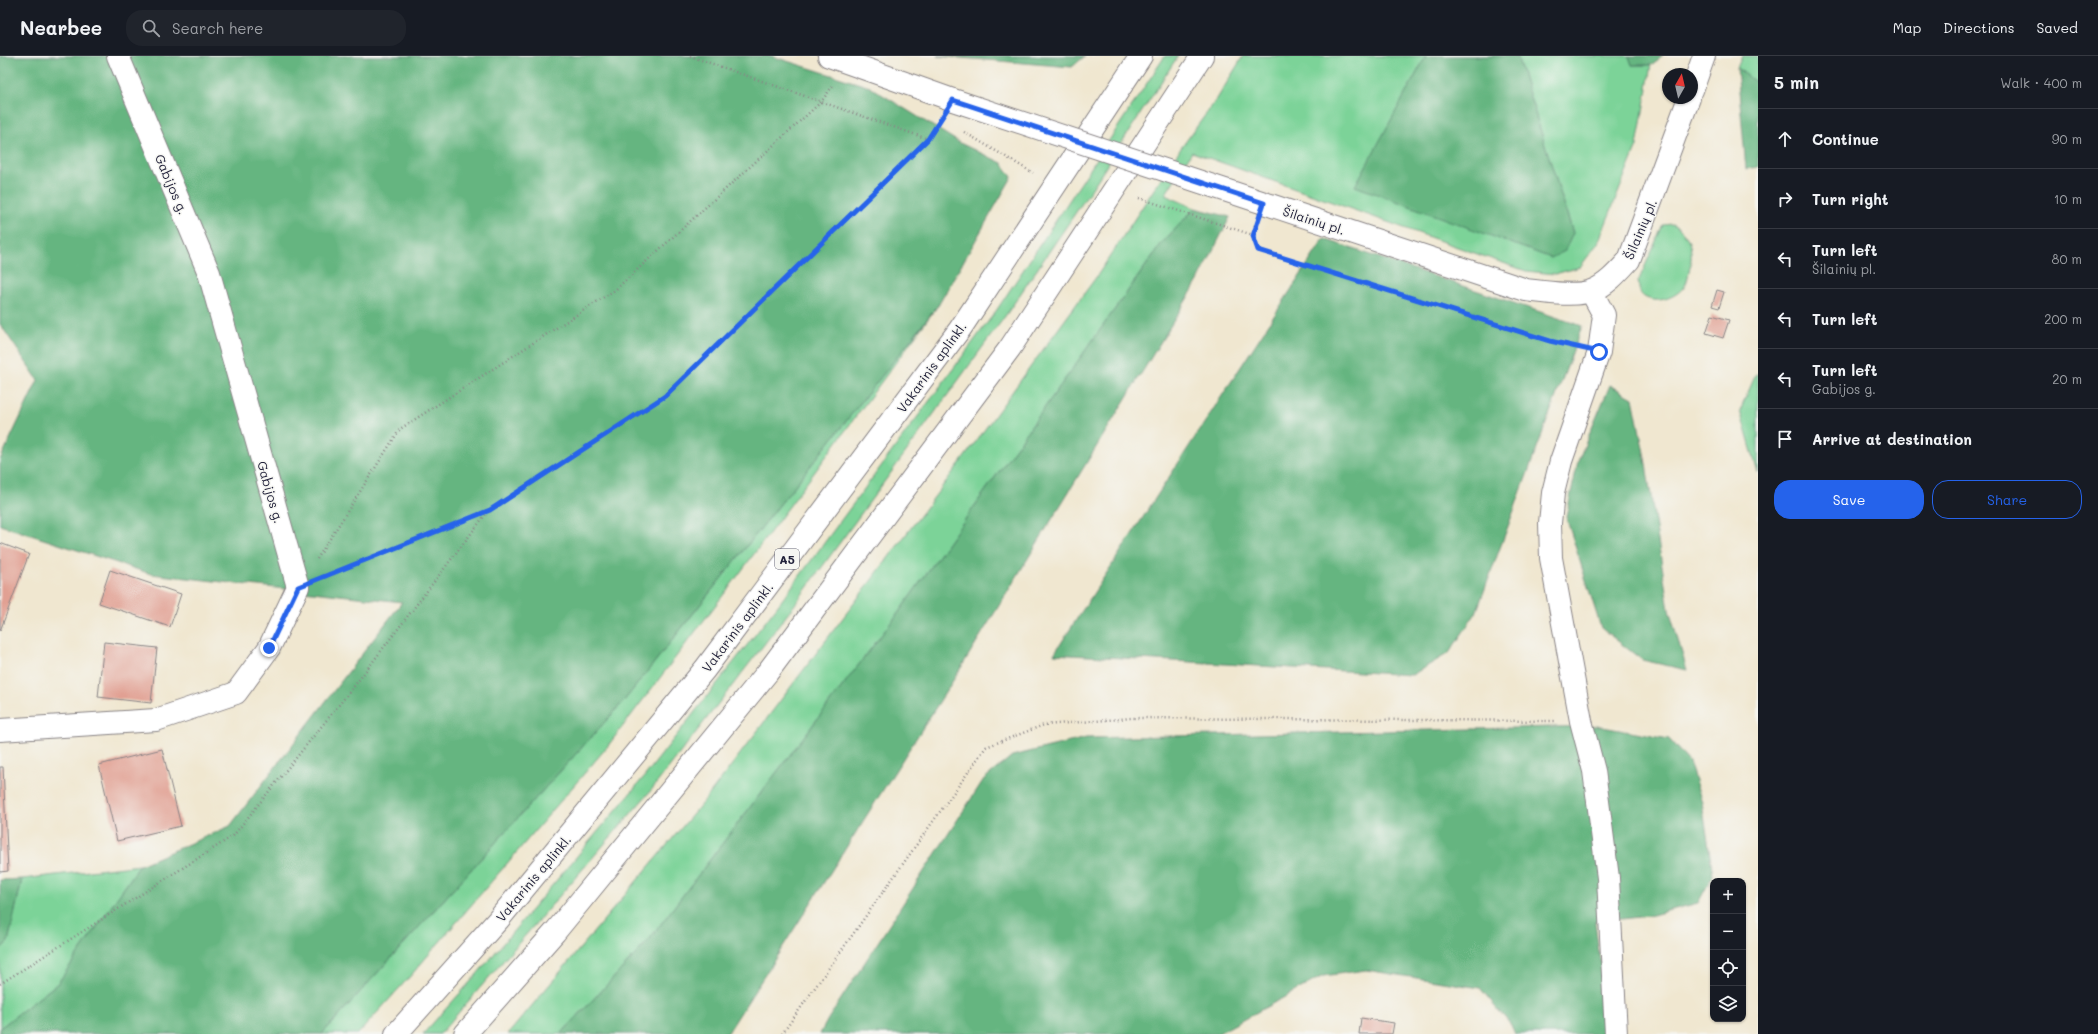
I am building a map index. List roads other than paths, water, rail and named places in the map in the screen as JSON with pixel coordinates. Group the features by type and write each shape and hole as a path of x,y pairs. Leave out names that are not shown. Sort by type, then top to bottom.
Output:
{"main road":[{"name":"Gabijos g.","path":"0,730 156,720 236,693 269,648 298,587 209,273 118,56"},
{"name":"Šilainių pl.","path":"829,56 953,100 1526,290 1555,294 1591,291 1615,276 1629,260 1639,238 1687,104"},
{"name":"Vakarinis aplinkl.","path":"396,1034 498,920 705,669 960,329 1141,56"},
{"path":"465,1034 555,932 767,673 1010,348 1202,56"},
{"path":"1698,73 1704,56"},
{"path":"1591,291 1604,315 1599,352 1561,462 1553,493 1550,523 1551,558 1581,722 1594,771 1608,878 1616,1034"}]}
